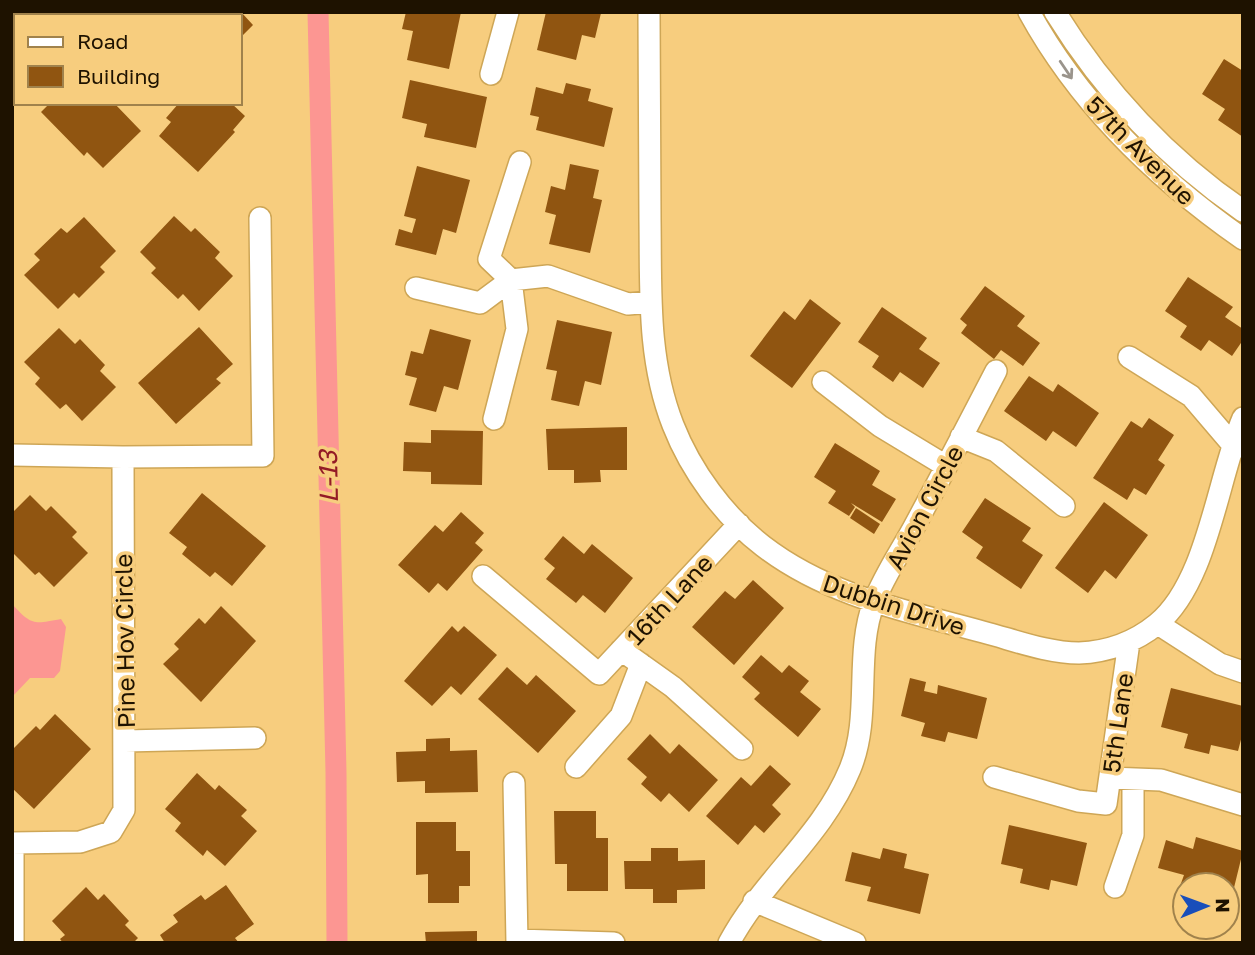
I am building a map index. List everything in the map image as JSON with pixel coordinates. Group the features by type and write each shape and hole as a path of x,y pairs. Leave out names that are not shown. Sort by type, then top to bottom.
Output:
{"street":[{"path":"491,74 508,12"},
{"name":"Dubbin Drive","path":"649,12 651,302 658,375 675,429 694,467 739,524 797,570 848,594 1060,652 1090,652 1129,642 1158,624 1180,600 1194,573 1237,446 1243,418"},
{"name":"57th Avenue","path":"1029,12 1076,84 1121,137 1161,176 1243,239"},
{"name":"57th Avenue","path":"1055,12 1094,69 1138,121 1176,159 1243,211"},
{"path":"494,419 517,329 511,280 489,259 520,162"},
{"path":"12,455 263,456 260,218"},
{"path":"416,288 480,303 511,280 548,276 628,304 651,302"},
{"path":"1129,357 1191,396 1237,446"},
{"name":"Avion Circle","path":"729,943 754,901 820,825 851,767 864,706 866,647 874,602 996,371"},
{"path":"823,382 880,426 946,466"},
{"path":"961,437 996,451 1064,506"},
{"name":"Pine Hov Circle","path":"13,843 80,842 111,832 124,810 123,457"},
{"name":"16th Lane","path":"483,576 599,674 739,524"},
{"path":"1158,624 1220,664 1243,672"},
{"name":"5th Lane","path":"994,777 1077,801 1106,804 1129,642"},
{"path":"621,650 673,687 742,749"},
{"path":"576,767 621,716 641,664"},
{"path":"125,741 255,738"},
{"path":"1110,778 1161,780 1243,805"},
{"path":"1115,887 1133,835 1133,779"},
{"path":"514,783 517,941 614,943"},
{"path":"12,943 13,843"},
{"path":"754,901 855,943"}],"shaded area":[{"path":"12,604 29,620 39,622 61,619 66,627 60,671 54,678 30,678 12,697"}],"building":[{"path":"161,12 241,12 253,25 242,36 242,14"},
{"path":"406,12 461,12 449,69 407,60 413,31 402,29"},
{"path":"546,12 601,13 595,38 582,35 576,60 537,50"},
{"path":"1224,59 1243,71 1243,137 1218,120 1225,109 1202,94"},
{"path":"410,80 487,97 476,148 424,137 427,124 402,118"},
{"path":"566,83 591,89 588,101 613,108 604,147 536,130 539,117 530,115 536,87 563,94"},
{"path":"48,105 116,105 141,131 103,168 87,152 84,156 41,112"},
{"path":"177,105 233,105 245,116 233,130 235,132 198,172 159,136 171,122 166,118"},
{"path":"570,164 599,170 593,198 602,200 590,253 549,244 556,215 545,212 551,186 565,190"},
{"path":"417,166 470,180 456,233 443,229 436,255 395,245 399,229 412,233 416,219 404,216"},
{"path":"174,216 191,232 195,228 220,252 215,258 233,276 199,311 183,294 178,299 151,273 156,268 140,252"},
{"path":"84,217 116,251 100,267 105,272 79,298 74,293 58,309 24,275 40,260 34,254 61,228 67,233"},
{"path":"1188,277 1233,307 1225,317 1243,329 1243,340 1232,356 1209,340 1201,351 1180,337 1187,326 1165,311"},
{"path":"985,286 1025,316 1017,326 1040,343 1023,366 1001,350 994,359 961,333 967,325 960,319"},
{"path":"810,299 841,323 792,388 750,356 784,311 795,320"},
{"path":"882,307 927,338 919,349 940,363 923,388 900,372 893,382 872,367 879,356 858,342"},
{"path":"557,320 612,332 601,385 585,381 579,406 551,400 557,371 546,369"},
{"path":"199,327 233,364 216,379 221,383 176,424 138,383"},
{"path":"59,328 75,344 80,339 105,365 100,371 116,387 82,421 66,404 60,409 35,384 40,378 24,362"},
{"path":"430,329 471,340 458,390 444,386 436,412 409,405 417,378 405,375 411,351 423,354"},
{"path":"1029,376 1053,392 1058,384 1099,413 1076,447 1053,431 1046,441 1004,411"},
{"path":"1149,418 1174,435 1158,460 1165,465 1146,495 1134,488 1127,500 1093,478 1131,421 1142,428"},
{"path":"627,427 627,470 600,470 601,482 574,483 574,470 548,470 546,429"},
{"path":"431,430 483,431 482,485 431,484 431,472 403,471 404,442 431,443"},
{"path":"835,443 880,471 872,485 896,499 882,522 851,503 855,507 849,516 828,503 836,491 814,477"},
{"path":"202,493 266,546 232,586 215,572 210,577 182,554 187,547 169,533"},
{"path":"30,495 46,511 51,506 77,532 72,537 88,553 54,587 39,572 35,575 12,552 12,513"},
{"path":"985,498 1031,528 1022,541 1043,555 1021,589 976,558 983,547 962,532"},
{"path":"1104,502 1148,535 1116,579 1105,570 1088,593 1055,568"},
{"path":"856,508 880,524 874,534 850,518"},
{"path":"461,512 484,533 475,543 483,550 447,591 438,583 429,593 398,565 435,525 443,532"},
{"path":"563,536 584,554 592,544 633,578 605,613 583,595 576,603 546,579 555,568 544,559"},
{"path":"753,580 784,608 734,665 692,627 725,591 735,599"},
{"path":"221,606 256,641 201,702 163,664 179,649 174,644 199,618 205,624"},
{"path":"452,626 458,632 464,626 497,655 461,695 451,686 432,706 404,681"},
{"path":"761,655 782,673 789,665 809,681 800,692 821,709 798,737 754,699 760,693 742,677"},
{"path":"507,667 527,685 536,675 576,711 538,753 478,699"},
{"path":"910,678 926,682 924,691 937,694 938,685 987,698 977,739 948,732 945,742 921,736 925,723 901,716"},
{"path":"1171,688 1243,706 1243,732 1238,751 1211,745 1209,754 1184,748 1188,734 1161,727"},
{"path":"55,714 91,749 34,809 12,788 12,750 36,726 40,730"},
{"path":"650,734 670,754 679,744 718,780 689,812 669,793 661,802 641,784 647,777 627,759"},
{"path":"450,738 450,751 477,750 478,792 425,793 425,781 397,782 396,752 426,751 426,739"},
{"path":"770,765 791,784 772,805 781,814 764,833 755,825 738,845 706,816 741,777 751,786"},
{"path":"197,773 215,790 219,785 247,810 241,816 257,831 225,866 207,850 203,856 175,831 181,823 165,809"},
{"path":"554,811 596,811 596,838 608,838 608,891 567,891 567,864 555,864"},
{"path":"416,822 456,822 456,851 470,851 470,886 459,886 459,903 428,903 428,874 416,875"},
{"path":"1009,825 1087,843 1077,886 1051,880 1049,890 1020,883 1023,869 1001,864"},
{"path":"1196,837 1243,851 1238,871 1171,872 1158,868 1166,840 1193,849"},
{"path":"651,848 678,848 678,861 705,860 705,889 677,890 677,903 653,903 653,889 625,889 624,861 651,861"},
{"path":"883,848 907,854 904,868 929,874 920,914 867,901 871,887 845,881 852,852 880,859"},
{"path":"226,885 254,924 235,938 239,943 165,943 160,935 178,922 173,915 201,895 205,900"},
{"path":"86,887 98,900 104,894 129,921 125,925 138,938 133,943 63,943 60,939 65,935 52,921"},
{"path":"477,931 477,943 426,943 425,932"}],"waterway":[{"name":"L-13","path":"318,12 336,772 337,943"}]}
